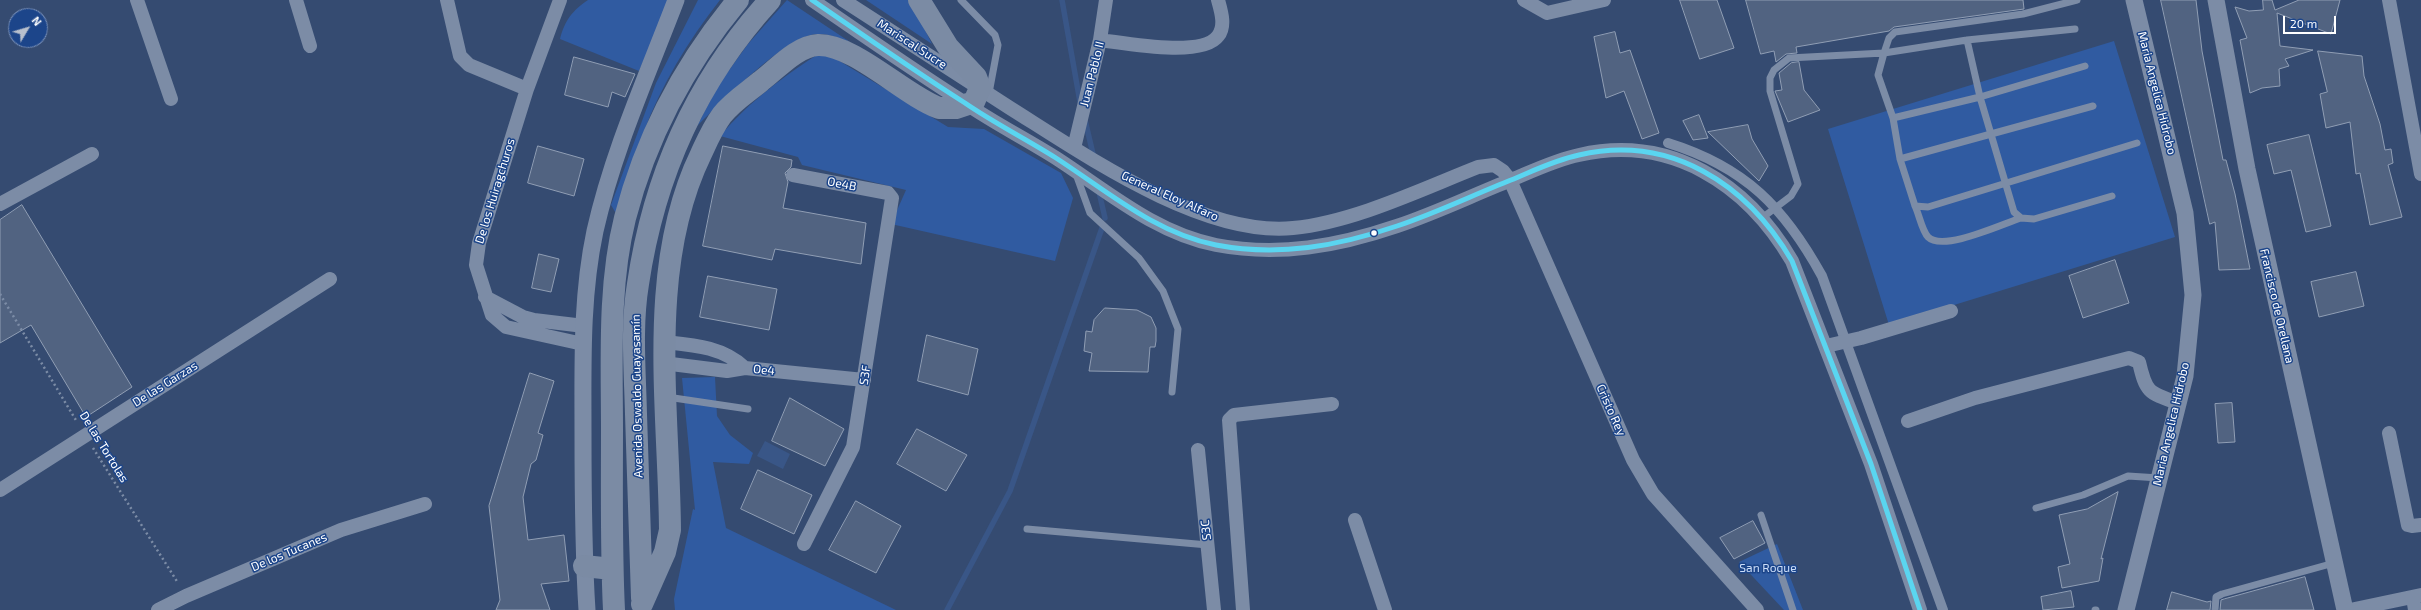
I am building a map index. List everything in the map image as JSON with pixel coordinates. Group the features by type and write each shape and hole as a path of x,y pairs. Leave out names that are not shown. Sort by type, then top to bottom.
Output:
{"main road":[{"name":"Avenida Oswaldo Guayasamín","path":"614,610 612,569 612,330 616,277 625,219 641,166 659,120 685,73 738,0"},
{"name":"Avenida Oswaldo Guayasamín","path":"642,607 634,337 637,284 647,232 661,182 685,122 706,84 733,44 770,0"},
{"path":"642,607 665,552 670,530 663,363 665,311 677,224 694,167 723,114 735,101 785,62 812,46 826,46 850,54 932,105 947,109 979,96 976,77 948,47 919,0"},
{"path":"584,566 612,569"}],"street":[{"path":"137,0 171,99"},
{"path":"296,0 310,46"},
{"path":"447,0 460,56 469,65 527,89"},
{"name":"De los Huiragchuros","path":"560,0 527,89 479,243 476,265 492,315 506,327 583,344"},
{"path":"586,610 584,566 583,344 587,282 595,232 607,182 676,0"},
{"path":"812,0 840,19 979,96 1015,132 1075,170 1137,213 1184,236 1213,245 1266,251 1318,248 1398,226 1555,162 1580,155 1608,151 1635,152 1667,156 1692,165 1722,181 1739,194 1762,218 1779,238 1792,261 1872,464 1920,610"},
{"name":"Juan Pablo II","path":"1074,148 1100,40 1106,0"},
{"path":"1100,40 1179,49 1208,43 1218,36 1222,28 1222,17 1218,0"},
{"path":"1524,0 1547,13 1604,0"},
{"name":"Maria Angelica Hidrobo","path":"2126,610 2185,376 2193,295 2185,213 2134,0"},
{"name":"Francisco de Orellana","path":"2216,0 2246,169 2345,610"},
{"path":"2389,0 2421,174"},
{"name":"Mariscal Sucre","path":"847,2 979,96"},
{"name":"General Eloy Alfaro","path":"979,96 1130,180 1175,201 1222,220 1257,227 1292,228 1331,221 1478,166 1494,164 1503,171 1510,180"},
{"path":"1668,143 1699,153 1731,169 1775,209 1804,244 1822,276 1943,610"},
{"path":"0,204 92,154"},
{"name":"Oe4B","path":"793,175 892,195"},
{"name":"Cristo Rey","path":"1510,180 1633,460 1653,494 1757,610"},
{"name":"S3F","path":"804,544 851,453 864,380 892,195"},
{"name":"De las Garzas","path":"0,490 330,279"},
{"path":"485,297 523,317 534,320 584,326"},
{"path":"1826,346 1951,311"},
{"path":"665,342 697,345 732,357 745,368"},
{"path":"1908,421 1975,398 2129,358 2139,362 2143,379 2152,394 2178,403"},
{"name":"Oe4","path":"663,363 727,371 745,368 864,380"},
{"path":"1243,610 1229,420 1234,414 1332,404"},
{"path":"2389,433 2408,525 2421,525"},
{"name":"S3C","path":"1198,450 1214,610"},
{"name":"De los Tucanes","path":"158,610 186,596 341,530 425,504"},
{"path":"1354,520 1385,610"},
{"path":"2350,610 2416,601"}],"lane":[{"path":"961,0 995,35 998,45 979,96"},
{"path":"2077,0 2023,14 1895,32 1889,38 1878,75 1893,118 1900,159 1915,206 1927,236 1936,242 1949,242 2021,218 2034,219 2112,196"},
{"path":"1762,218 1791,196 1798,184 1770,91 1770,78 1774,70 1789,58 1884,53 1967,40 2076,29"},
{"path":"1967,40 1980,97 1992,133 2004,185 2014,212 2021,218"},
{"path":"1893,118 1980,97 2085,66"},
{"path":"1900,159 2093,106"},
{"path":"1915,206 1928,207 2004,185 2136,143"},
{"path":"1075,170 1090,213 1139,258 1163,292 1178,329 1172,392"},
{"path":"665,397 748,410"},
{"path":"2036,508 2083,495 2128,476 2159,478"},
{"path":"1761,515 1793,610"},
{"path":"1027,529 1208,545"},
{"path":"2215,610 2216,597 2222,594 2334,563"}],"path":[{"name":"De las Tortolas","path":"0,294 85,435 186,596"}],"green space":[{"path":"588,0 670,0 639,71 560,39 564,26 570,16"},
{"path":"698,0 720,0 686,47 658,98 639,144 617,215 611,205 656,83"},
{"path":"787,0 850,42 820,34 807,36 791,44 738,86 697,126 719,84 748,44"},
{"path":"866,0 910,0 932,44"},
{"path":"2114,41 2175,237 1889,325 1828,129"},
{"path":"823,51 948,127 984,129 1061,173 1073,198 1055,261 891,224 906,190 802,165 798,157 720,136 768,89"},
{"path":"715,377 717,416 730,435 753,453 749,464 713,462 726,528 896,610 675,610 674,599 693,509 695,510 682,378"},
{"name":"San Roque","path":"1777,544 1803,610 1784,610 1739,562"}],"shaded area":[{"path":"765,441 790,454 783,469 757,456"}],"building":[{"path":"1680,0 1717,0 1734,48 1700,59"},
{"path":"1746,0 2023,0 2024,9 1894,27 1889,31 1796,47 1797,53 1786,54 1776,62 1774,51 1761,54"},
{"path":"2161,0 2196,0 2202,51 2223,160 2226,160 2235,194 2250,269 2219,270 2215,222 2210,224"},
{"path":"2263,0 2272,0 2275,10 2299,0 2340,0 2331,34 2277,13 2280,46 2313,50 2285,59 2289,66 2279,69 2280,86 2262,88 2250,93 2240,40 2247,38 2235,7 2249,11 2263,10"},
{"path":"1615,32 1620,53 1630,50 1659,133 1642,139 1624,91 1606,98 1594,37"},
{"path":"2318,51 2362,56 2364,76 2380,124 2385,150 2391,149 2393,163 2388,165 2402,217 2370,225 2360,173 2356,174 2350,122 2326,128 2320,94 2327,92"},
{"path":"574,57 635,74 625,97 612,92 608,107 565,95"},
{"path":"1799,62 1804,90 1820,110 1788,122 1775,91 1782,90 1779,73 1791,63"},
{"path":"1699,115 1708,138 1693,140 1683,121"},
{"path":"1748,125 1752,139 1768,166 1759,181 1708,132"},
{"path":"2309,135 2331,226 2306,232 2291,170 2274,174 2267,145"},
{"path":"538,146 584,159 574,196 528,183"},
{"path":"723,146 792,160 791,167 785,173 788,182 783,208 866,223 861,264 775,249 772,260 703,246"},
{"path":"22,205 132,387 86,417 31,325 0,343 0,220"},
{"path":"539,254 559,259 551,292 532,288"},
{"path":"2115,260 2129,303 2083,318 2069,276"},
{"path":"2356,272 2364,306 2319,317 2311,282"},
{"path":"708,276 777,289 769,330 700,317"},
{"path":"1105,308 1137,310 1151,317 1156,328 1156,341 1155,347 1150,347 1148,372 1089,371 1092,353 1084,351 1086,331 1092,332 1094,320"},
{"path":"927,335 978,349 968,395 918,381"},
{"path":"530,373 554,381 538,433 543,435 536,460 531,464 523,497 528,540 564,535 569,581 541,584 550,610 496,610 500,600 489,506"},
{"path":"790,398 844,429 825,466 772,441"},
{"path":"2232,403 2235,442 2218,443 2215,404"},
{"path":"917,429 967,455 946,491 897,464"},
{"path":"758,470 812,495 794,534 741,509"},
{"path":"2118,492 2101,559 2103,558 2099,581 2062,588 2058,567 2070,564 2059,515 2087,509"},
{"path":"856,501 901,526 876,573 829,550"},
{"path":"1753,521 1765,543 1734,559 1720,538"},
{"path":"2305,577 2314,610 2220,610 2221,600"},
{"path":"2071,591 2074,607 2043,610 2041,597"},
{"path":"2172,592 2207,602 2211,601 2210,610 2167,610"}],"waterway":[{"path":"1062,0 1080,102"},
{"path":"1085,120 1093,154"},
{"path":"1099,192 1105,218"},
{"path":"947,610 1010,491 1102,228"}],"transit line":[{"path":"812,0 946,91 1056,158 1132,209 1172,231 1216,245 1263,250 1285,250 1308,248 1353,239 1412,221 1544,166 1579,155 1613,150 1645,152 1675,159 1703,171 1729,188 1753,209 1774,233 1792,261 1871,464 1920,610"}]}
